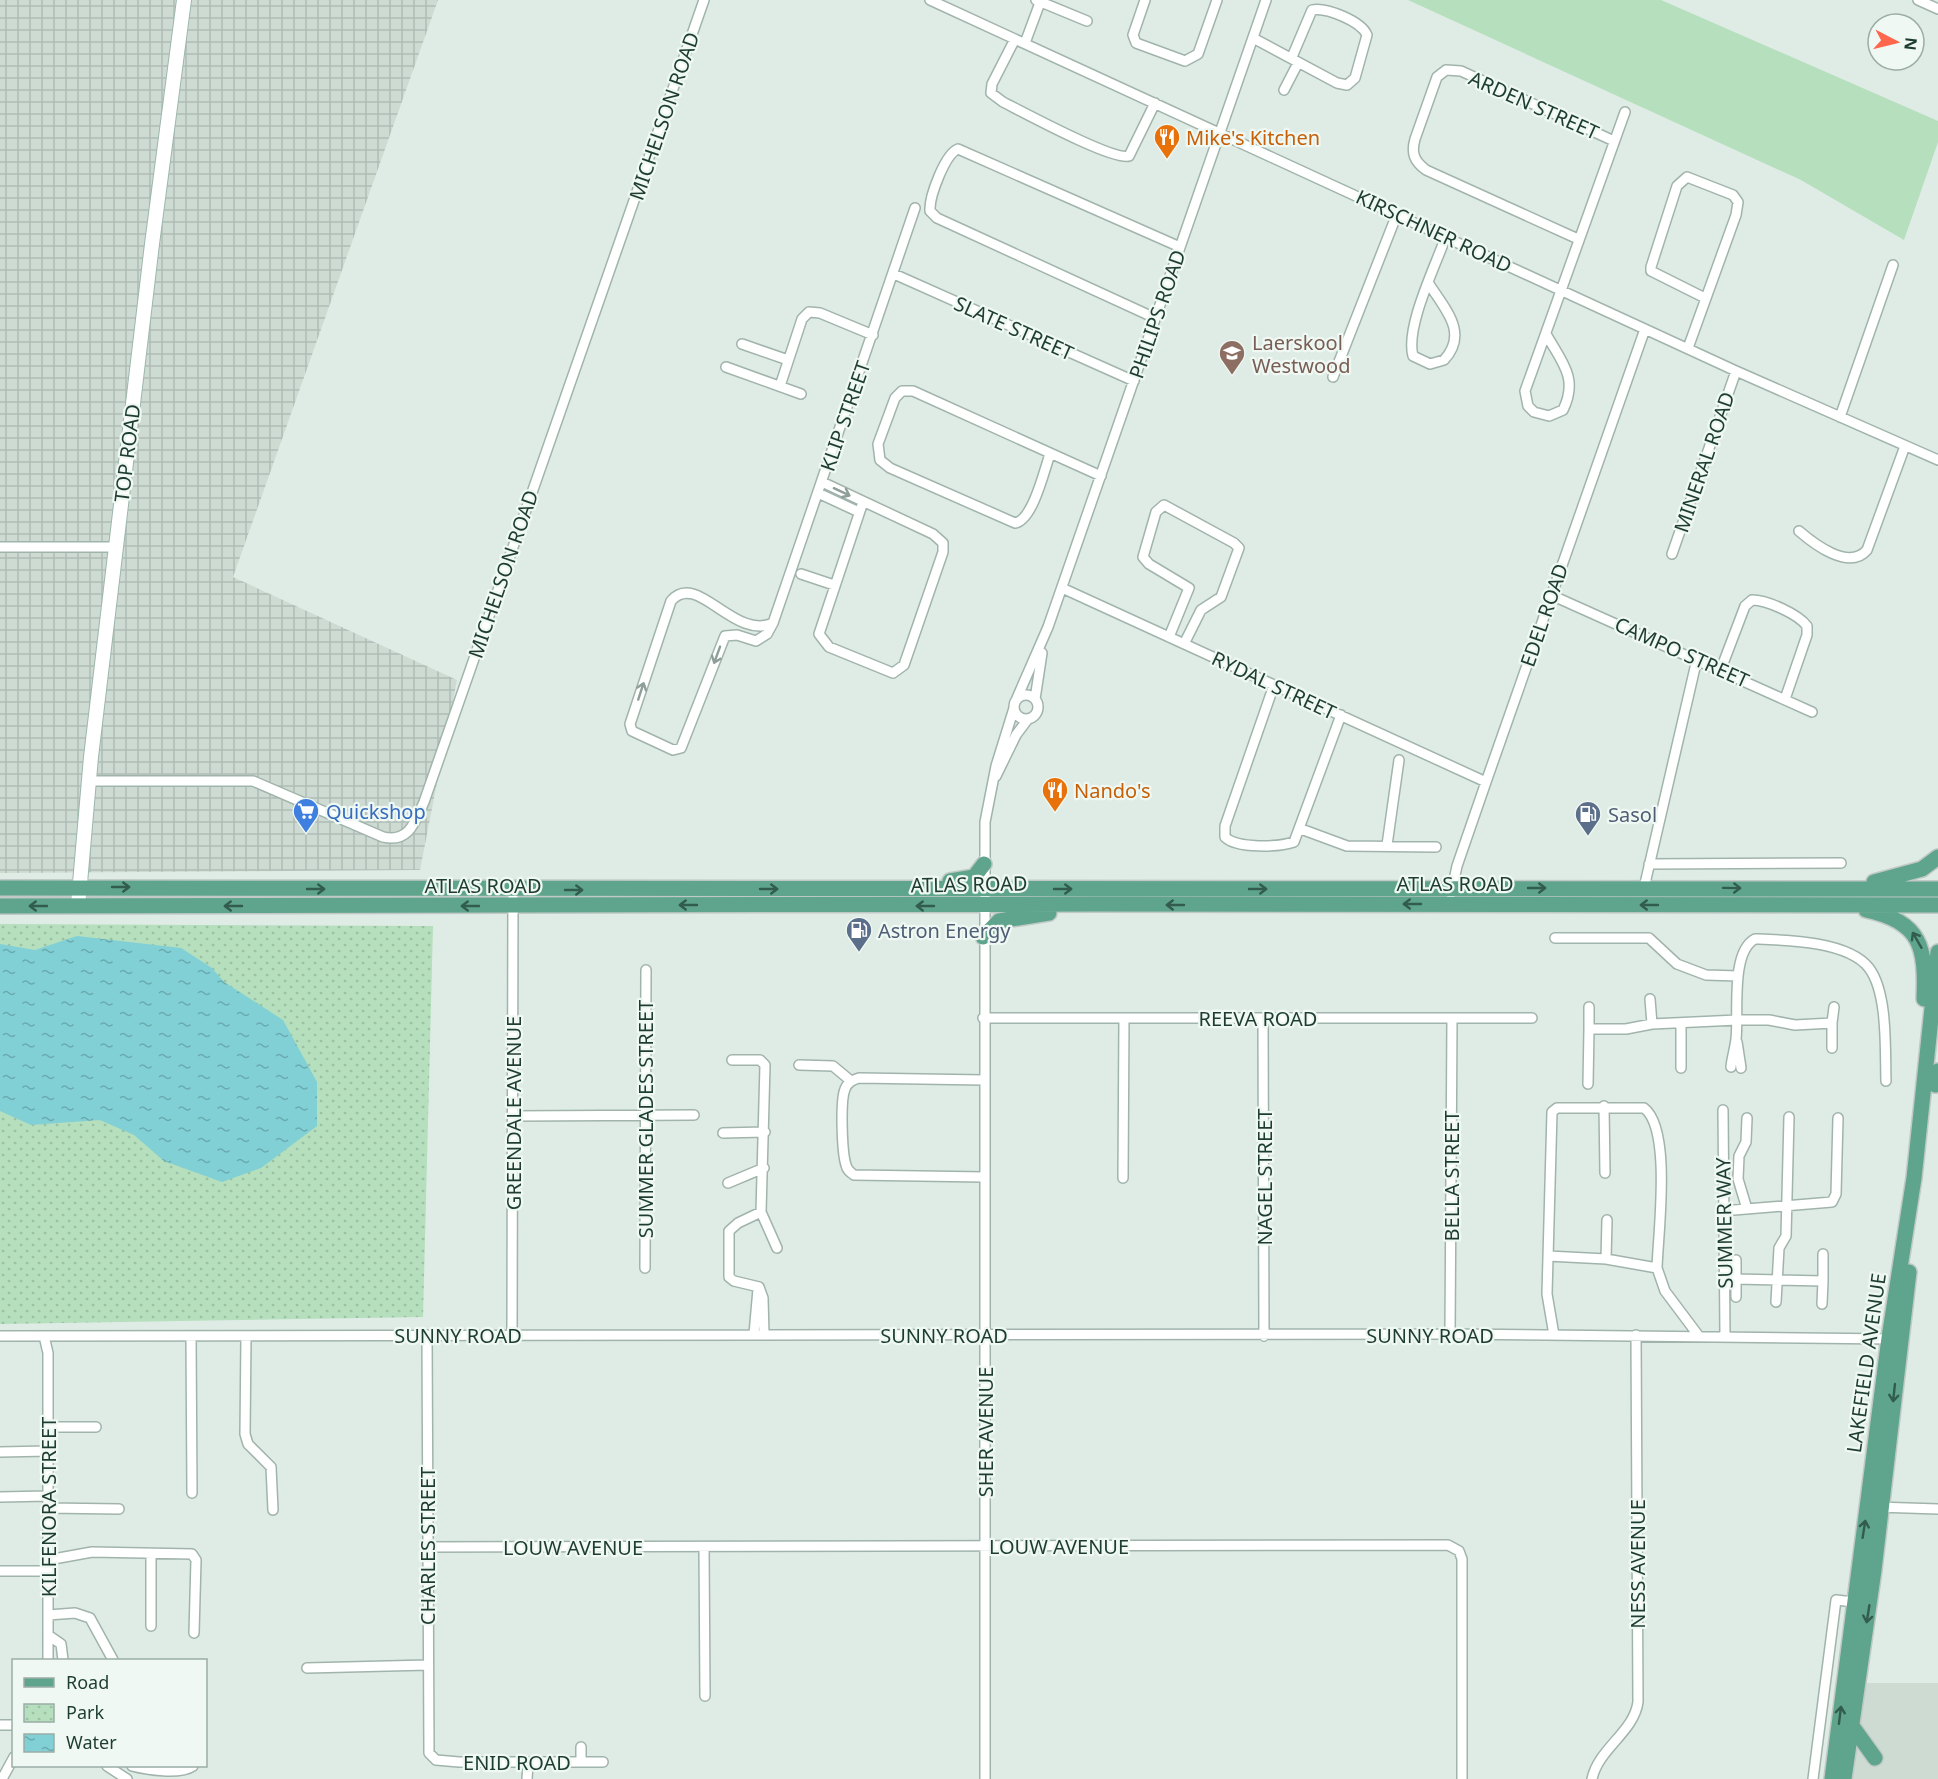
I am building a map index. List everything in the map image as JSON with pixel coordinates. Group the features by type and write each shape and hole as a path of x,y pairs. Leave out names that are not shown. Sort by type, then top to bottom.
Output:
{"main road":[{"path":"1842,890 1906,876 1922,869 1938,857"},
{"path":"906,889 919,884 968,879 984,864"},
{"name":"ATLAS ROAD","path":"0,888 906,889 1094,904 1451,896 1644,888 1938,889"},
{"name":"ATLAS ROAD","path":"0,906 513,906 984,897 1451,896 1836,905 1938,905"},
{"path":"983,937 999,921 1094,904"},
{"path":"1836,905 1877,912 1901,922 1910,928 1921,944 1926,969 1920,1072 1924,1101"},
{"name":"LAKEFIELD AVENUE","path":"1844,1779 1852,1726 1894,1339 1924,1101 1938,952"},
{"name":"LAKEFIELD AVENUE","path":"1894,1339 1938,1064"},
{"name":"LAKEFIELD AVENUE","path":"1832,1779 1854,1602 1875,1507"},
{"path":"1852,1726 1875,1758"}],"street":[{"name":"TOP ROAD","path":"78,906 88,781 184,0"},
{"name":"MICHELSON ROAD","path":"88,781 253,781 383,837 398,838 409,832 423,802 704,0"},
{"name":"KIRSCHNER ROAD","path":"930,0 1737,371 1938,460"},
{"path":"1145,0 1133,35 1136,43 1185,61 1198,54 1217,0"},
{"name":"PHILIPS ROAD","path":"1017,698 1048,627 1062,588 1266,0"},
{"path":"1918,0 1938,9"},
{"path":"1025,43 1039,1 1087,21"},
{"path":"1253,38 1295,60 1337,83 1352,82 1367,40 1366,31 1328,11 1312,10 1295,60 1284,90"},
{"path":"1015,39 992,84 991,93 1003,102 1094,146 1120,157 1129,156 1155,104"},
{"name":"ARDEN STREET","path":"1578,239 1426,170 1416,161 1413,148 1437,77 1446,70 1461,71 1614,141"},
{"name":"ARDEN STREET","path":"1546,334 1567,374 1571,389 1563,410 1549,416 1534,412 1526,399 1525,391 1625,112"},
{"path":"1155,318 937,218 930,211 930,202 945,163 958,149 1180,247"},
{"path":"1688,348 1736,215 1738,202 1733,195 1688,177 1677,186 1650,267 1651,272 1660,278 1705,298"},
{"name":"KLIP STREET","path":"773,623 915,208"},
{"path":"1333,377 1397,214"},
{"path":"1429,285 1453,320 1456,336 1454,345 1444,360 1430,364 1413,356 1411,340 1429,285 1446,236"},
{"path":"1840,417 1893,265"},
{"name":"SLATE STREET","path":"894,274 1134,381"},
{"path":"780,386 802,319 809,312 820,313 873,335"},
{"name":"EDEL ROAD","path":"1451,896 1486,782 1646,329"},
{"path":"742,344 788,360"},
{"path":"726,367 801,394"},
{"name":"MINERAL ROAD","path":"1672,554 1737,371"},
{"path":"1050,454 1028,514 1020,522 1015,523 890,468 880,460 877,450 895,398 907,390 1101,476"},
{"path":"1799,531 1814,544 1838,555 1852,558 1863,555 1867,550 1905,446"},
{"path":"822,482 863,501 933,534 941,540 944,547 904,665 893,673 853,658 822,641 819,630 863,501"},
{"path":"818,493 859,512"},
{"path":"1169,637 1189,588 1149,564 1143,556 1156,512 1164,505 1234,543 1239,548 1221,597 1201,610 1184,644"},
{"path":"0,547 116,547"},
{"path":"801,574 834,585"},
{"name":"RYDAL STREET","path":"1062,588 1486,782"},
{"path":"681,592 689,592 712,603 734,620 753,626 765,627 773,623 760,640 730,634 722,639 681,748 673,750 632,731 630,724 671,601 675,596 681,592"},
{"name":"CAMPO STREET","path":"1551,595 1721,669 1812,712"},
{"path":"1721,669 1745,606 1752,600 1762,602 1799,619 1807,626 1807,635 1785,699"},
{"name":"PHILIPS ROAD","path":"1035,699 1036,679 1048,627"},
{"path":"1644,888 1697,659"},
{"path":"1274,685 1224,832 1230,842 1236,845 1290,843 1297,838 1341,716"},
{"path":"984,897 986,807 994,777 1017,698 1028,694 1035,699 1038,710 1028,718 1016,735 1005,762 994,777"},
{"path":"1014,708 1018,716 1028,718"},
{"path":"1387,845 1399,760"},
{"path":"1301,829 1347,846 1436,847"},
{"path":"1649,864 1841,863"},
{"name":"GREENDALE AVENUE","path":"513,890 513,1335"},
{"name":"SHER AVENUE","path":"984,897 985,1779"},
{"path":"1555,938 1649,938 1677,964 1706,975 1738,976"},
{"path":"1736,1068 1738,976 1744,952 1750,941 1755,939 1807,941 1857,957 1868,966 1878,988 1883,1018 1886,1081"},
{"name":"SUMMER GLADES STREET","path":"645,1268 646,970"},
{"path":"1650,999 1652,1024"},
{"path":"1588,1084 1589,1007"},
{"path":"1832,1048 1834,1007"},
{"name":"REEVA ROAD","path":"984,1018 1532,1018"},
{"path":"1123,1178 1124,1018"},
{"name":"NAGEL STREET","path":"1263,1018 1264,1336"},
{"name":"BELLA STREET","path":"1450,1334 1452,1019"},
{"path":"1589,1029 1626,1029 1652,1024 1737,1020 1769,1020 1795,1025 1832,1023"},
{"path":"1681,1023 1681,1068"},
{"path":"732,1060 763,1062 765,1132 761,1212 777,1248"},
{"path":"799,1065 833,1066 851,1081"},
{"path":"984,1080 859,1078 851,1081 845,1088 843,1100 845,1162 852,1173 869,1176 984,1177"},
{"path":"1604,1106 1605,1173"},
{"path":"1554,1335 1547,1294 1552,1112 1557,1108 1604,1106 1644,1108 1655,1124 1660,1148 1657,1268 1665,1291 1698,1335"},
{"name":"SUMMER WAY","path":"1723,1110 1725,1335"},
{"path":"514,1116 694,1115"},
{"path":"1776,1302 1779,1248 1786,1236 1789,1117"},
{"path":"1747,1209 1738,1179 1740,1156 1746,1142 1748,1118"},
{"path":"1734,1210 1828,1204 1834,1199 1839,1118"},
{"path":"723,1133 765,1132"},
{"path":"728,1184 764,1167"},
{"path":"759,1334 759,1287 734,1281 729,1276 728,1234 731,1228 738,1223 761,1212"},
{"path":"1606,1259 1607,1220"},
{"path":"1822,1304 1823,1254"},
{"path":"1548,1256 1606,1259 1657,1268"},
{"path":"1736,1260 1736,1297"},
{"path":"1736,1279 1822,1281"},
{"name":"SUNNY ROAD","path":"0,1336 1450,1334 1725,1335 1894,1339"},
{"name":"KILFENORA STREET","path":"48,1353 56,1335"},
{"name":"CHARLES STREET","path":"427,1335 427,1739 431,1757"},
{"name":"NESS AVENUE","path":"1592,1779 1599,1763 1632,1719 1638,1702 1636,1335"},
{"name":"KILFENORA STREET","path":"44,1336 48,1353 48,1659"},
{"path":"191,1336 192,1493"},
{"path":"246,1336 245,1434 248,1444 272,1467 273,1510"},
{"path":"48,1427 96,1427"},
{"path":"0,1452 48,1451"},
{"path":"0,1497 48,1496"},
{"path":"1875,1507 1938,1509"},
{"path":"48,1508 118,1509"},
{"name":"LOUW AVENUE","path":"428,1547 1448,1545 1459,1551 1462,1559 1462,1779"},
{"path":"704,1547 705,1696"},
{"path":"48,1560 92,1552 188,1553 196,1560 194,1632"},
{"path":"151,1554 151,1626"},
{"path":"0,1570 49,1571"},
{"path":"1813,1779 1836,1600 1854,1602"},
{"path":"48,1615 75,1613 90,1618 112,1659"},
{"path":"48,1635 61,1644 63,1659"},
{"path":"307,1668 428,1665"},
{"path":"581,1747 581,1762"},
{"name":"ENID ROAD","path":"431,1757 459,1762 603,1762"},
{"path":"2,1779 12,1761"},
{"path":"527,1779 528,1763"},
{"path":"109,1767 127,1779"},
{"path":"147,1767 186,1769 191,1767"}],"shaded area":[{"path":"0,0 438,0 233,577 457,680 420,870 0,873"},
{"path":"1864,1683 1938,1683 1938,1779 1851,1779"}],"green space":[{"path":"1408,0 1661,0 1938,121 1938,142 1904,240 1801,180"},
{"path":"0,924 433,926 423,1317 0,1324"}],"water":[{"path":"77,936 181,948 212,968 224,982 283,1020 317,1082 317,1126 261,1168 222,1182 164,1161 134,1135 100,1120 31,1125 0,1111 0,944 35,950"}],"place":[{"name":"Mike's Kitchen","path":"1167,160"},
{"name":"Laerskool Westwood","path":"1232,376"},
{"name":"Nando's","path":"1055,813"},
{"name":"Quickshop","path":"306,834"},
{"name":"Sasol","path":"1588,837"},
{"name":"Astron Energy","path":"859,953"}]}
